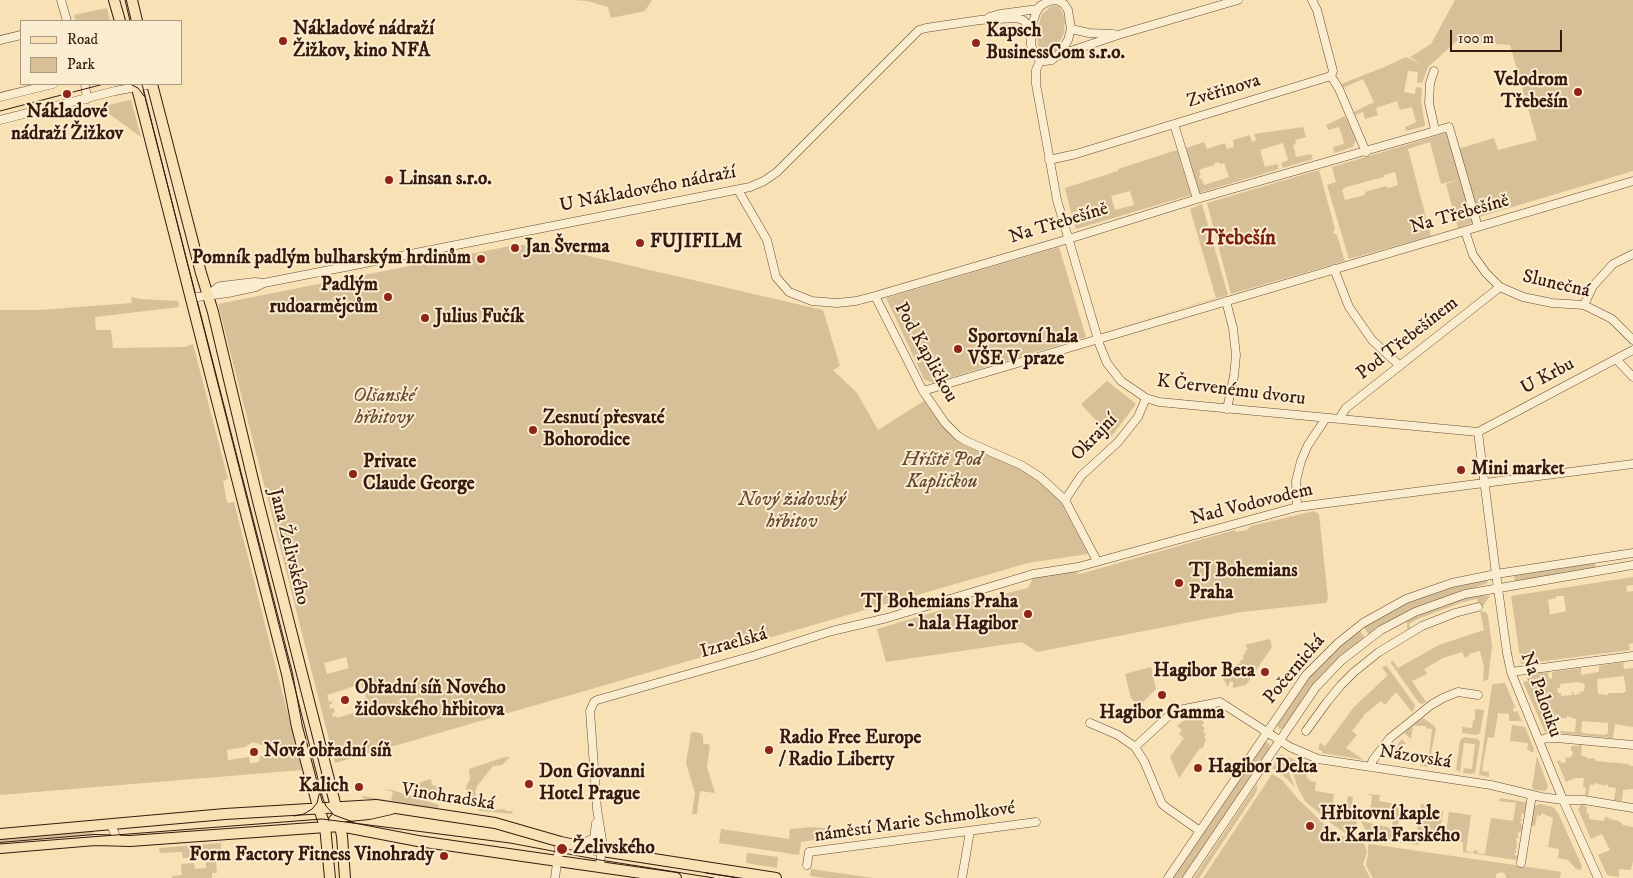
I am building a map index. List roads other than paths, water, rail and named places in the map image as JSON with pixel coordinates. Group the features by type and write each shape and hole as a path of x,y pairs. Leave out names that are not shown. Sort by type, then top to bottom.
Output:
{"main road":[{"path":"114,0 120,20"},
{"path":"132,0 137,20"},
{"name":"Jana Želivského","path":"152,85 208,295 260,511 338,817 345,878"},
{"name":"Jana Želivského","path":"136,86 286,674 297,727 318,808 325,826 330,878"},
{"name":"Vinohradská","path":"0,848 94,840 118,841 325,826 338,817 369,805 495,823 566,844 776,878"},
{"name":"Vinohradská","path":"0,834 128,822 318,808 338,817 401,838 673,878"}],"street":[{"path":"61,0 67,20"},
{"path":"1038,9 1031,28 1032,49 1041,59 1049,61 1059,55 1118,34 1238,0"},
{"path":"1312,0 1317,10 1333,71 1332,76 1366,152"},
{"path":"980,20 1000,14 1038,9 1049,1 1061,1 1068,10 1071,29 1066,45 1059,55"},
{"path":"980,20 1016,18 1023,20 1031,28"},
{"name":"U Nákladového nádraží","path":"208,295 256,287 264,282 738,190 758,184 777,172 916,32 926,28 980,20"},
{"path":"1071,29 1089,33 1118,34"},
{"path":"0,40 20,34"},
{"name":"K Červenému dvoru","path":"1041,59 1035,76 1057,200 1097,339 1105,359 1114,372 1131,389 1146,398 1173,404 1478,432"},
{"path":"1434,71 1430,83 1429,103 1435,130"},
{"name":"Zvěřinova","path":"1049,160 1076,154 1332,76"},
{"path":"0,96 49,85"},
{"path":"85,85 87,99"},
{"path":"0,120 136,86"},
{"path":"1174,124 1197,199"},
{"name":"Na Třebešíně","path":"738,190 767,240 776,277 789,292 812,301 837,303 875,296 1197,199 1449,127 1478,227"},
{"name":"Na Třebešíně","path":"923,391 1633,181"},
{"name":"Slunečná","path":"1464,231 1473,255 1486,273 1500,287 1524,297 1552,303 1584,305 1612,319 1633,340"},
{"path":"1584,305 1592,286 1613,264 1633,254"},
{"path":"1334,269 1349,307 1372,340 1400,366"},
{"name":"Pod Třebešínem","path":"1339,419 1346,408 1500,287"},
{"path":"190,298 208,295"},
{"name":"Pod Kapličkou","path":"875,296 923,391 945,422 958,436 979,448 1021,465 1040,477 1065,500 1098,561"},
{"path":"1226,301 1233,328 1236,355 1227,409"},
{"name":"U Krbu","path":"1478,432 1633,350"},
{"path":"1616,359 1633,378"},
{"name":"Okrajní","path":"1065,500 1081,476 1118,442 1138,416 1146,398"},
{"path":"1297,507 1296,481 1301,461 1308,445 1326,418"},
{"path":"1478,432 1485,483"},
{"name":"Nad Vodovodem","path":"887,618 1033,574 1098,561 1297,507 1633,464"},
{"name":"Na Palouku","path":"1485,483 1496,574 1511,672 1598,878"},
{"name":"Počernická","path":"1168,878 1292,695 1316,665 1338,643 1363,623 1395,604 1452,584 1496,574 1633,553"},
{"name":"Počernická","path":"1187,878 1305,702 1328,674 1348,655 1381,630 1415,612 1466,594 1633,565"},
{"path":"1306,732 1341,685 1379,652 1422,626 1455,613 1478,607"},
{"name":"Izraelská","path":"597,809 590,718 594,702 602,698 756,655 832,631 887,618"},
{"path":"1511,672 1633,656"},
{"path":"1370,767 1373,760 1390,738 1431,705 1442,698 1458,692 1478,695"},
{"name":"Názovská","path":"1135,747 1174,711 1218,701 1224,703 1279,740 1311,757 1497,786 1532,795 1564,800 1584,800 1633,808"},
{"path":"1090,723 1118,736 1135,747 1144,761 1162,804 1200,830"},
{"path":"1539,741 1546,738 1556,738 1633,745"},
{"path":"1521,864 1532,795"},
{"path":"577,846 594,838 597,809"},
{"path":"597,809 602,837 600,867"},
{"name":"náměstí Marie Schmolkové","path":"807,866 809,852 1036,822"},
{"path":"111,825 118,841"},
{"path":"962,878 970,831"},
{"path":"555,878 560,848 566,844"},
{"path":"673,878 674,863"}],"tram line":[{"path":"125,0 130,20"},
{"path":"0,111 100,85"},
{"path":"132,85 138,88 144,96"},
{"path":"142,85 323,799 334,815 353,822"},
{"path":"294,816 304,814 312,809 317,803 320,791"},
{"path":"0,844 322,819 510,843 600,860 714,878"},
{"path":"706,873 738,878"}],"place":[{"name":"Nákladové nádraží Žižkov, kino NFA","path":"283,41"},
{"name":"Kapsch BusinessCom s.r.o.","path":"976,43"},
{"name":"Velodrom Třebešín","path":"1578,92"},
{"name":"Nákladové nádraží Žižkov","path":"67,94"},
{"name":"Linsan s.r.o.","path":"389,180"},
{"name":"FUJIFILM","path":"640,243"},
{"name":"Jan Šverma","path":"515,248"},
{"name":"Pomník padlým bulharským hrdinům","path":"481,259"},
{"name":"Padlým rudoarmějcům","path":"388,297"},
{"name":"Julius Fučík","path":"425,318"},
{"name":"Sportovní hala VŠE V praze","path":"958,349"},
{"name":"Zesnutí přesvaté Bohorodice","path":"533,430"},
{"name":"Mini market","path":"1461,470"},
{"name":"Private Claude George","path":"353,474"},
{"name":"TJ Bohemians Praha","path":"1179,583"},
{"name":"TJ Bohemians Praha - hala Hagibor","path":"1028,614"},
{"name":"Hagibor Beta","path":"1265,672"},
{"name":"Hagibor Gamma","path":"1162,695"},
{"name":"Obřadní síň Nového židovského hřbitova","path":"345,700"},
{"name":"Radio Free Europe / Radio Liberty","path":"769,750"},
{"name":"Nová obřadní síň","path":"254,752"},
{"name":"Hagibor Delta","path":"1198,768"},
{"name":"Don Giovanni Hotel Prague","path":"529,784"},
{"name":"Kalich","path":"359,787"},
{"name":"Hřbitovní kaple dr. Karla Farského","path":"1310,826"},
{"name":"Želivského","path":"562,849"},
{"name":"Form Factory Fitness Vinohrady","path":"444,856"}],"district":[{"name":"Třebešín","path":"1239,240"}],"park label":[{"name":"Olšanské hřbitovy","path":"384,408"},
{"name":"Hříště Pod Kapličkou","path":"942,472"},
{"name":"Nový židovský hřbitov","path":"792,512"}]}
